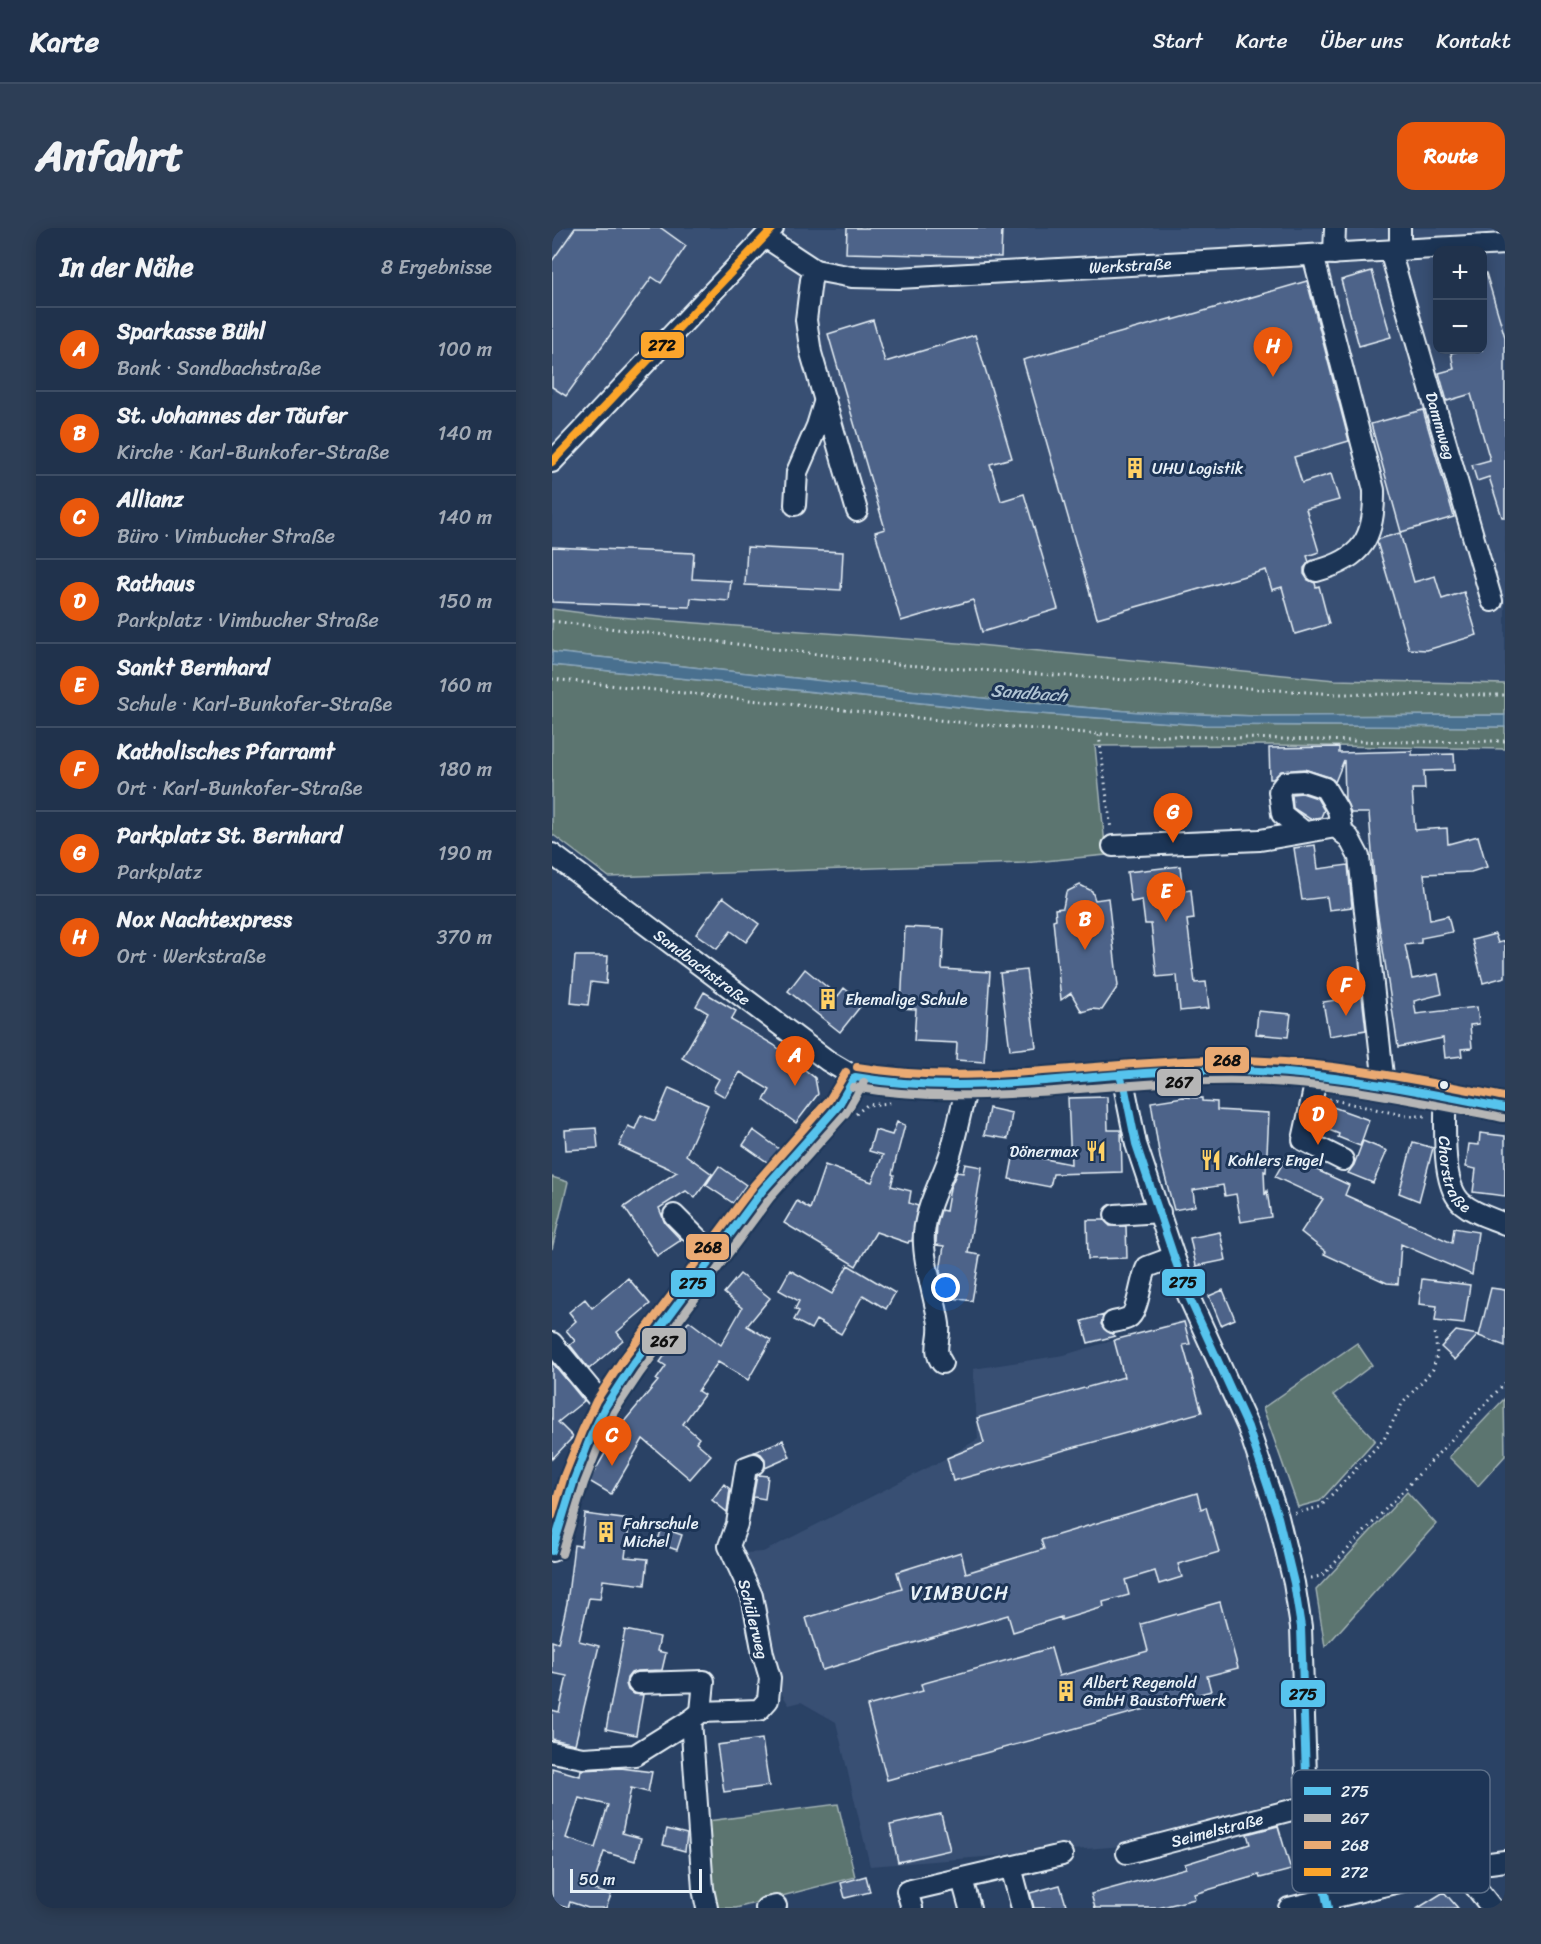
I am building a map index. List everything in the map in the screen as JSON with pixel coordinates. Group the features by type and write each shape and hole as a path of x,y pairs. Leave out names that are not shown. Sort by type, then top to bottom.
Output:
{"street":[{"path":"1334,254 1335,228"},
{"name":"Dammweg","path":"1400,228 1395,250 1492,601"},
{"path":"552,462 769,233"},
{"name":"Werkstraße","path":"769,233 815,270 852,277 898,278 1395,250 1483,237 1505,244"},
{"path":"1313,255 1374,490 1371,528 1365,544 1331,567 1316,570"},
{"path":"815,270 811,280 806,320 811,352 857,511"},
{"path":"795,505 797,472 817,426 825,400"},
{"path":"1303,831 1282,814 1279,792 1286,782 1304,781 1325,788 1338,810 1343,833"},
{"path":"1113,846 1249,840 1336,827 1349,838 1359,857 1384,1085"},
{"name":"Sandbachstraße","path":"552,854 818,1054 855,1077"},
{"path":"553,1541 591,1436 605,1407 657,1330 762,1191 838,1106 855,1077 904,1085 1078,1079 1211,1070 1262,1071 1397,1086 1505,1108"},
{"path":"1120,1076 1136,1144 1174,1257 1188,1295 1248,1427 1278,1517 1294,1582 1301,1627 1306,1770"},
{"path":"1317,1076 1303,1140 1342,1160"},
{"path":"942,1363 936,1351 940,1327 930,1283 924,1235 931,1199 949,1157 968,1084"},
{"name":"Chorstraße","path":"1445,1096 1448,1178 1453,1192 1461,1204 1505,1224"},
{"path":"1115,1215 1160,1212"},
{"path":"674,1215 715,1256"},
{"path":"1113,1322 1130,1317 1135,1310 1147,1267 1174,1257"},
{"path":"564,1349 605,1407"},
{"name":"Schülerweg","path":"552,1752 583,1758 635,1755 696,1716 759,1710 768,1700 770,1678 752,1596 729,1546 737,1524 746,1467 754,1464"},
{"path":"638,1683 704,1681 696,1716 703,1888 707,1908"},
{"name":"Seimelstraße","path":"1127,1852 1292,1810"},
{"path":"912,1908 908,1892 1062,1856"},
{"path":"1490,1863 1505,1861"},
{"path":"1011,1868 1022,1908"},
{"path":"962,1879 970,1908"},
{"path":"1289,1908 1327,1904 1368,1893"},
{"path":"1480,1893 1492,1908"}],"path":[{"path":"552,621 905,665 1336,694 1505,695"},
{"path":"552,679 1100,734 1382,742 1505,741"},
{"path":"1100,734 1113,846"},
{"path":"1278,1517 1320,1507 1384,1439 1402,1404 1433,1369 1437,1355 1435,1331"},
{"path":"1294,1582 1321,1576 1331,1567 1505,1383"}],"shaded area":[{"path":"552,228 1505,228 1505,684 1335,680 958,643 606,616 552,609"},
{"path":"552,652 1020,702 1139,712 1256,716 1505,715 1505,727 1205,725 1009,712 552,665"},
{"name":"Albert Regenold GmbH Baustoffwerk","path":"1189,1318 1237,1424 1274,1536 1292,1627 1297,1770 1292,1770 1292,1796 1123,1846 870,1866 836,1722 801,1702 789,1705 780,1691 763,1606 745,1553 763,1552 941,1461 978,1439 973,1369 1064,1355"}],"green space":[{"path":"552,609 606,616 958,643 1335,680 1505,684 1505,715 1256,716 1139,712 1020,702 552,652"},
{"path":"552,665 1009,712 1205,725 1505,727 1505,749 1272,745 1095,746 1106,855 1024,863 609,877 552,834"},
{"path":"552,1177 568,1182 552,1249"},
{"path":"1357,1343 1372,1365 1333,1395 1375,1440 1320,1501 1298,1507 1263,1408"},
{"path":"1504,1399 1505,1456 1478,1486 1449,1457"},
{"path":"1407,1492 1436,1524 1325,1647 1316,1590"},
{"path":"838,1804 855,1877 736,1908 714,1908 708,1821"}],"building":[{"path":"575,228 661,228 686,246 661,283 652,277 566,396 552,387 552,261"},
{"path":"847,228 1002,228 1001,257 846,253"},
{"path":"1372,271 1391,337 1359,346 1341,280"},
{"path":"1487,276 1505,337 1505,517 1502,517 1489,477 1477,481 1472,465 1490,460 1471,394 1447,401 1439,373 1454,369 1451,354 1487,354"},
{"path":"1307,281 1349,441 1294,457 1302,483 1331,474 1339,500 1306,509 1319,552 1307,556 1309,562 1304,568 1304,574 1308,580 1315,583 1316,587 1319,586 1329,624 1295,634 1282,587 1272,590 1266,570 1097,618 1023,360"},
{"path":"873,320 885,362 975,335 1012,458 990,464 1001,501 1024,494 1058,609 982,632 973,600 901,621 875,532 885,529 828,334"},
{"path":"1423,410 1454,517 1401,532 1371,424"},
{"path":"1400,533 1414,582 1435,576 1442,599 1464,592 1477,635 1427,650 1409,649 1377,542 1379,539"},
{"path":"552,547 694,553 692,579 731,581 729,601 691,598 690,607 552,602"},
{"path":"747,547 843,552 841,590 745,585"},
{"path":"1339,747 1339,753 1412,751 1412,755 1454,754 1455,770 1424,771 1425,789 1412,789 1415,830 1447,828 1448,844 1478,836 1487,867 1471,872 1424,874 1430,920 1448,916 1452,932 1421,938 1421,943 1405,945 1412,979 1438,974 1442,994 1414,1001 1416,1014 1477,1007 1479,1024 1470,1025 1472,1048 1461,1049 1462,1056 1445,1058 1443,1038 1398,1047 1376,904 1369,813 1351,813 1345,799 1344,760 1335,782 1329,777 1304,769 1281,771 1270,779 1269,748"},
{"path":"1302,793 1317,798 1324,810 1321,817 1310,819 1293,808 1292,794"},
{"path":"1315,845 1318,869 1348,865 1352,907 1329,910 1327,897 1302,900 1294,848"},
{"path":"1180,866 1183,891 1191,890 1194,919 1187,920 1195,983 1206,982 1209,1008 1180,1011 1177,975 1157,977 1151,924 1145,924 1142,900 1131,902 1127,872"},
{"path":"1080,885 1092,891 1095,900 1108,898 1118,986 1102,1010 1092,1009 1082,1012 1071,993 1061,1000 1053,920 1056,919 1055,909 1063,908 1066,892"},
{"path":"723,897 759,924 746,942 731,931 717,949 696,934"},
{"path":"905,927 944,929 942,969 990,972 984,1062 956,1060 957,1043 914,1041 916,1009 901,1008"},
{"path":"1495,934 1498,943 1505,941 1505,977 1483,983 1472,940"},
{"path":"575,956 608,956 606,984 591,982 588,1005 571,1003"},
{"name":"Ehemalige Schule","path":"805,969 838,996 844,988 863,1003 840,1032 788,991"},
{"path":"1026,970 1036,1047 1010,1050 1000,973"},
{"path":"704,992 736,1011 731,1020 774,1045 815,1078 818,1094 796,1123 764,1100 770,1090 740,1072 725,1097 713,1090 719,1079 682,1058 708,1013 696,1006"},
{"path":"1362,996 1366,1030 1329,1036 1323,1002"},
{"path":"1258,1011 1291,1014 1288,1037 1256,1034"},
{"path":"669,1088 708,1105 686,1155 712,1174 695,1198 686,1191 659,1208 665,1223 681,1240 657,1256 624,1207 677,1172 619,1146 628,1126 635,1129 641,1115 655,1121"},
{"name":"Dönermax","path":"1107,1097 1108,1130 1121,1130 1122,1172 1053,1174 1050,1187 1009,1179 1014,1153 1071,1164 1068,1098"},
{"name":"Kohlers Engel","path":"1183,1097 1217,1102 1217,1110 1269,1113 1266,1172 1264,1171 1265,1195 1267,1191 1271,1217 1241,1222 1236,1194 1225,1196 1223,1185 1193,1190 1195,1206 1174,1210 1160,1158 1151,1102"},
{"path":"1333,1107 1369,1120 1360,1146 1324,1128"},
{"path":"989,1108 1012,1113 1008,1139 984,1135"},
{"path":"897,1122 905,1125 891,1186 911,1191 909,1203 918,1206 912,1241 908,1243 876,1232 856,1266 784,1223 797,1201 810,1209 825,1165 872,1182 883,1155 869,1151 875,1130 892,1135"},
{"path":"596,1128 598,1148 566,1150 565,1130"},
{"path":"753,1130 782,1151 770,1164 743,1145"},
{"path":"1480,1133 1505,1136 1505,1196 1473,1192 1476,1169 1466,1167 1469,1144 1479,1145"},
{"path":"1363,1141 1387,1151 1373,1183 1348,1173 1354,1165"},
{"path":"1413,1142 1433,1148 1419,1201 1399,1193"},
{"path":"1287,1156 1349,1185 1345,1195 1452,1243 1454,1228 1478,1232 1472,1275 1401,1244 1398,1284 1387,1283 1324,1254 1326,1252 1301,1232 1323,1199 1275,1177"},
{"path":"965,1164 982,1167 968,1253 980,1255 972,1301 946,1297 940,1271 944,1246 936,1245 937,1225 941,1210 946,1211 950,1188 957,1172 963,1173"},
{"path":"719,1166 746,1185 733,1203 706,1185"},
{"path":"1087,1220 1104,1220 1110,1226 1126,1226 1127,1258 1088,1259"},
{"path":"1220,1232 1226,1260 1196,1266 1190,1238"},
{"path":"848,1265 895,1293 886,1309 863,1295 841,1334 816,1320 811,1329 794,1320 799,1311 795,1309 799,1301 779,1290 790,1270 832,1294"},
{"path":"740,1274 770,1298 747,1326 771,1340 748,1380 718,1362 698,1391 704,1395 683,1424 699,1438 696,1442 711,1455 690,1479 643,1439 611,1494 589,1481 622,1424 658,1381 656,1380 666,1366 660,1362 689,1321 721,1345 742,1308 724,1293"},
{"path":"628,1278 650,1304 617,1332 623,1340 589,1369 570,1345 575,1341 566,1330 576,1321 569,1312 585,1299 592,1308"},
{"path":"1422,1279 1470,1285 1464,1324 1435,1321 1437,1306 1419,1304"},
{"path":"1491,1288 1505,1290 1505,1346 1479,1336"},
{"path":"1223,1290 1235,1319 1221,1325 1209,1296"},
{"path":"1104,1315 1101,1324 1104,1329 1115,1336 1088,1343 1082,1321"},
{"path":"1184,1322 1190,1344 1183,1345 1202,1412 953,1481 947,1458 984,1443 977,1418 1124,1377 1114,1340"},
{"path":"1456,1331 1478,1335 1455,1360 1441,1347"},
{"path":"552,1362 584,1401 558,1422 573,1437 552,1459"},
{"path":"783,1440 790,1457 765,1468 765,1459 761,1454 754,1452"},
{"path":"759,1475 768,1476 765,1499 753,1497"},
{"path":"724,1484 730,1489 727,1512 712,1500"},
{"path":"1197,1493 1201,1509 1206,1507 1219,1552 1178,1564 1182,1577 1159,1584 1155,1571 1125,1580 1129,1595 1103,1602 1104,1607 1061,1620 1061,1617 1013,1632 1008,1615 822,1670 806,1618 902,1589 897,1572 961,1552 966,1573 1044,1549 1041,1540"},
{"path":"585,1514 630,1520 625,1557 648,1559 645,1585 603,1580 600,1599 589,1598 579,1641 599,1646 575,1744 552,1739 552,1710 559,1712 567,1676 552,1673 552,1641 558,1643 567,1603 574,1545 581,1546"},
{"path":"662,1528 682,1535 677,1550 657,1543"},
{"name":"Albert Regenold GmbH Baustoffwerk","path":"1220,1602 1238,1668 1207,1676 1211,1691 887,1780 867,1706 923,1691 921,1684 1051,1648 1059,1676 1148,1651 1141,1624"},
{"path":"625,1630 660,1637 657,1651 666,1653 662,1670 637,1671 631,1673 627,1678 628,1690 633,1694 643,1695 636,1735 606,1729"},
{"path":"762,1739 769,1786 724,1792 717,1745"},
{"path":"552,1768 580,1776 581,1770 621,1768 652,1772 648,1792 631,1788 622,1833 641,1838 635,1861 604,1852 592,1889 611,1895 606,1908 588,1908 570,1902 568,1908 552,1904","holes":["579,1798 608,1805 595,1848 566,1838"]},
{"path":"941,1814 950,1850 898,1862 890,1825"},
{"path":"1278,1826 1291,1870 1260,1878 1259,1875 1194,1894 1195,1899 1158,1908 1095,1908 1091,1894 1186,1868 1185,1864 1250,1844 1247,1834"},
{"path":"667,1829 687,1834 685,1851 663,1845"},
{"path":"866,1876 870,1892 845,1898 841,1883"},
{"path":"1060,1885 1067,1908 1034,1908 1030,1893"},
{"path":"1445,1893 1458,1908 1418,1908"}],"transit line":[{"name":"272","path":"552,462 773,228"},
{"name":"268","path":"857,1067 901,1073 945,1075 1034,1072 1168,1062 1249,1060 1359,1071 1505,1097"},
{"name":"275","path":"552,1551 574,1480 605,1407 631,1367 762,1191 838,1106 855,1077 900,1083 944,1085 1034,1082 1168,1071 1250,1071 1360,1082 1505,1108"},
{"name":"268","path":"552,1516 564,1476 582,1431 596,1401 622,1361 754,1185 829,1100 846,1072"},
{"name":"275","path":"1120,1076 1136,1144 1174,1257 1188,1295 1248,1427 1278,1517 1294,1583 1301,1627 1306,1770"},
{"name":"267","path":"853,1087 897,1093 987,1095 1166,1083 1248,1081 1358,1091 1503,1118"},
{"name":"267","path":"562,1554 584,1483 614,1412 640,1373 770,1198 846,1113 864,1082"},
{"name":"275","path":"1325,1893 1328,1908"}],"place":[{"name":"Nox Nachtexpress","path":"1273,377"},
{"name":"UHU Logistik","path":"1135,468"},
{"name":"Parkplatz St. Bernhard","path":"1173,843"},
{"name":"Sankt Bernhard","path":"1166,922"},
{"name":"St. Johannes der Täufer","path":"1085,950"},
{"name":"Ehemalige Schule","path":"828,999"},
{"name":"Katholisches Pfarramt","path":"1346,1016"},
{"name":"Sparkasse Bühl","path":"795,1086"},
{"name":"Rathaus","path":"1318,1145"},
{"name":"Dönermax","path":"1096,1151"},
{"name":"Kohlers Engel","path":"1211,1160"},
{"name":"Allianz","path":"612,1466"},
{"name":"Fahrschule Michel","path":"606,1532"},
{"name":"Albert Regenold GmbH Baustoffwerk","path":"1066,1691"}],"district":[{"name":"VIMBUCH","path":"960,1593"}],"water label":[{"name":"Sandbach","path":"1029,693"}]}
